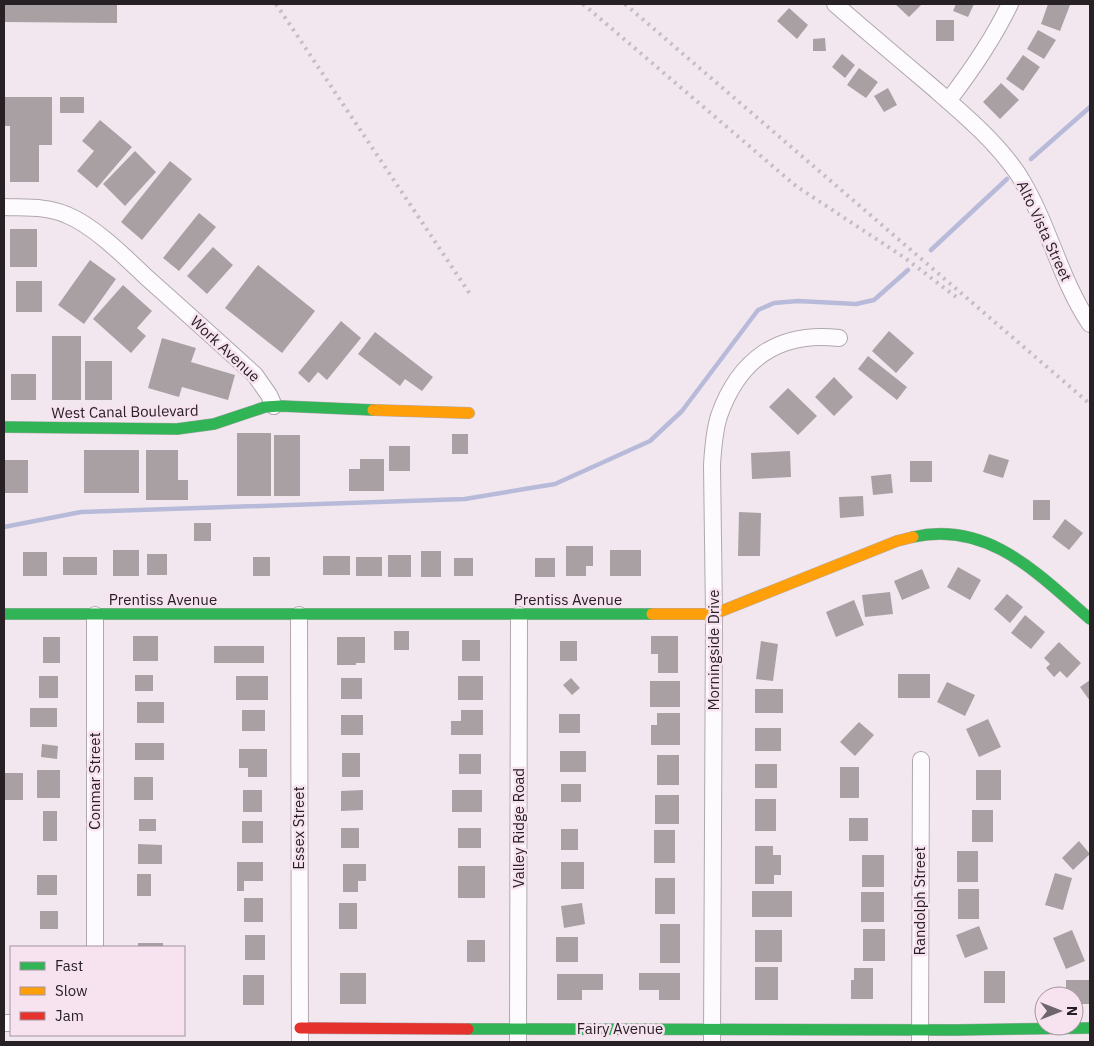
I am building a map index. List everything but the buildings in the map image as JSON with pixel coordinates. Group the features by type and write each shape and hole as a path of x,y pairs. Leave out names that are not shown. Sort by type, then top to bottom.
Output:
{"street":[{"name":"Alto Vista Street","path":"835,4 963,113 1005,157 1017,173 1036,207 1061,269 1090,324"},
{"path":"948,101 980,58 997,31 1010,4"},
{"name":"Work Avenue","path":"4,207 56,210 79,220 128,260 255,375 274,406"},
{"name":"Morningside Drive","path":"713,1036 714,614 712,465 718,417 727,397 750,364 763,353 781,344 800,338 819,336 839,338"},
{"path":"274,406 469,413"},
{"name":"West Canal Boulevard","path":"4,427 177,429 214,424 265,407 274,406"},
{"name":"Prentiss Avenue","path":"4,614 714,614 897,541 911,536 942,532 973,536 1003,549 1017,558 1090,619"},
{"name":"Essex Street","path":"299,614 300,1035"},
{"name":"Conmar Street","path":"95,615 95,946"},
{"name":"Valley Ridge Road","path":"518,1035 519,615"},
{"name":"Randolph Street","path":"920,1036 921,760"},
{"name":"Fairy Avenue","path":"300,1035 920,1036 1090,1028"}],"waterway":[{"path":"1031,159 1090,107"},
{"path":"931,250 1007,179"},
{"path":"4,527 81,512 465,499 555,484 650,441 682,411 758,310 774,303 798,301 856,304 874,300 908,270"}],"railway":[{"path":"276,4 470,294"},
{"path":"583,4 796,186 905,258 960,300"},
{"path":"625,4 1090,404"}],"traffic: fast":[{"path":"4,427 177,429 214,424 265,407 373,410"},
{"path":"913,537 940,534 965,536 988,544 1010,555 1031,569 1090,619"},
{"path":"4,614 652,614"},
{"path":"468,1029 955,1030 1090,1028"}],"traffic: slow":[{"path":"373,410 469,413"},
{"path":"652,614 714,614 897,541 913,537"}],"traffic: jam":[{"path":"300,1028 468,1029"}]}
